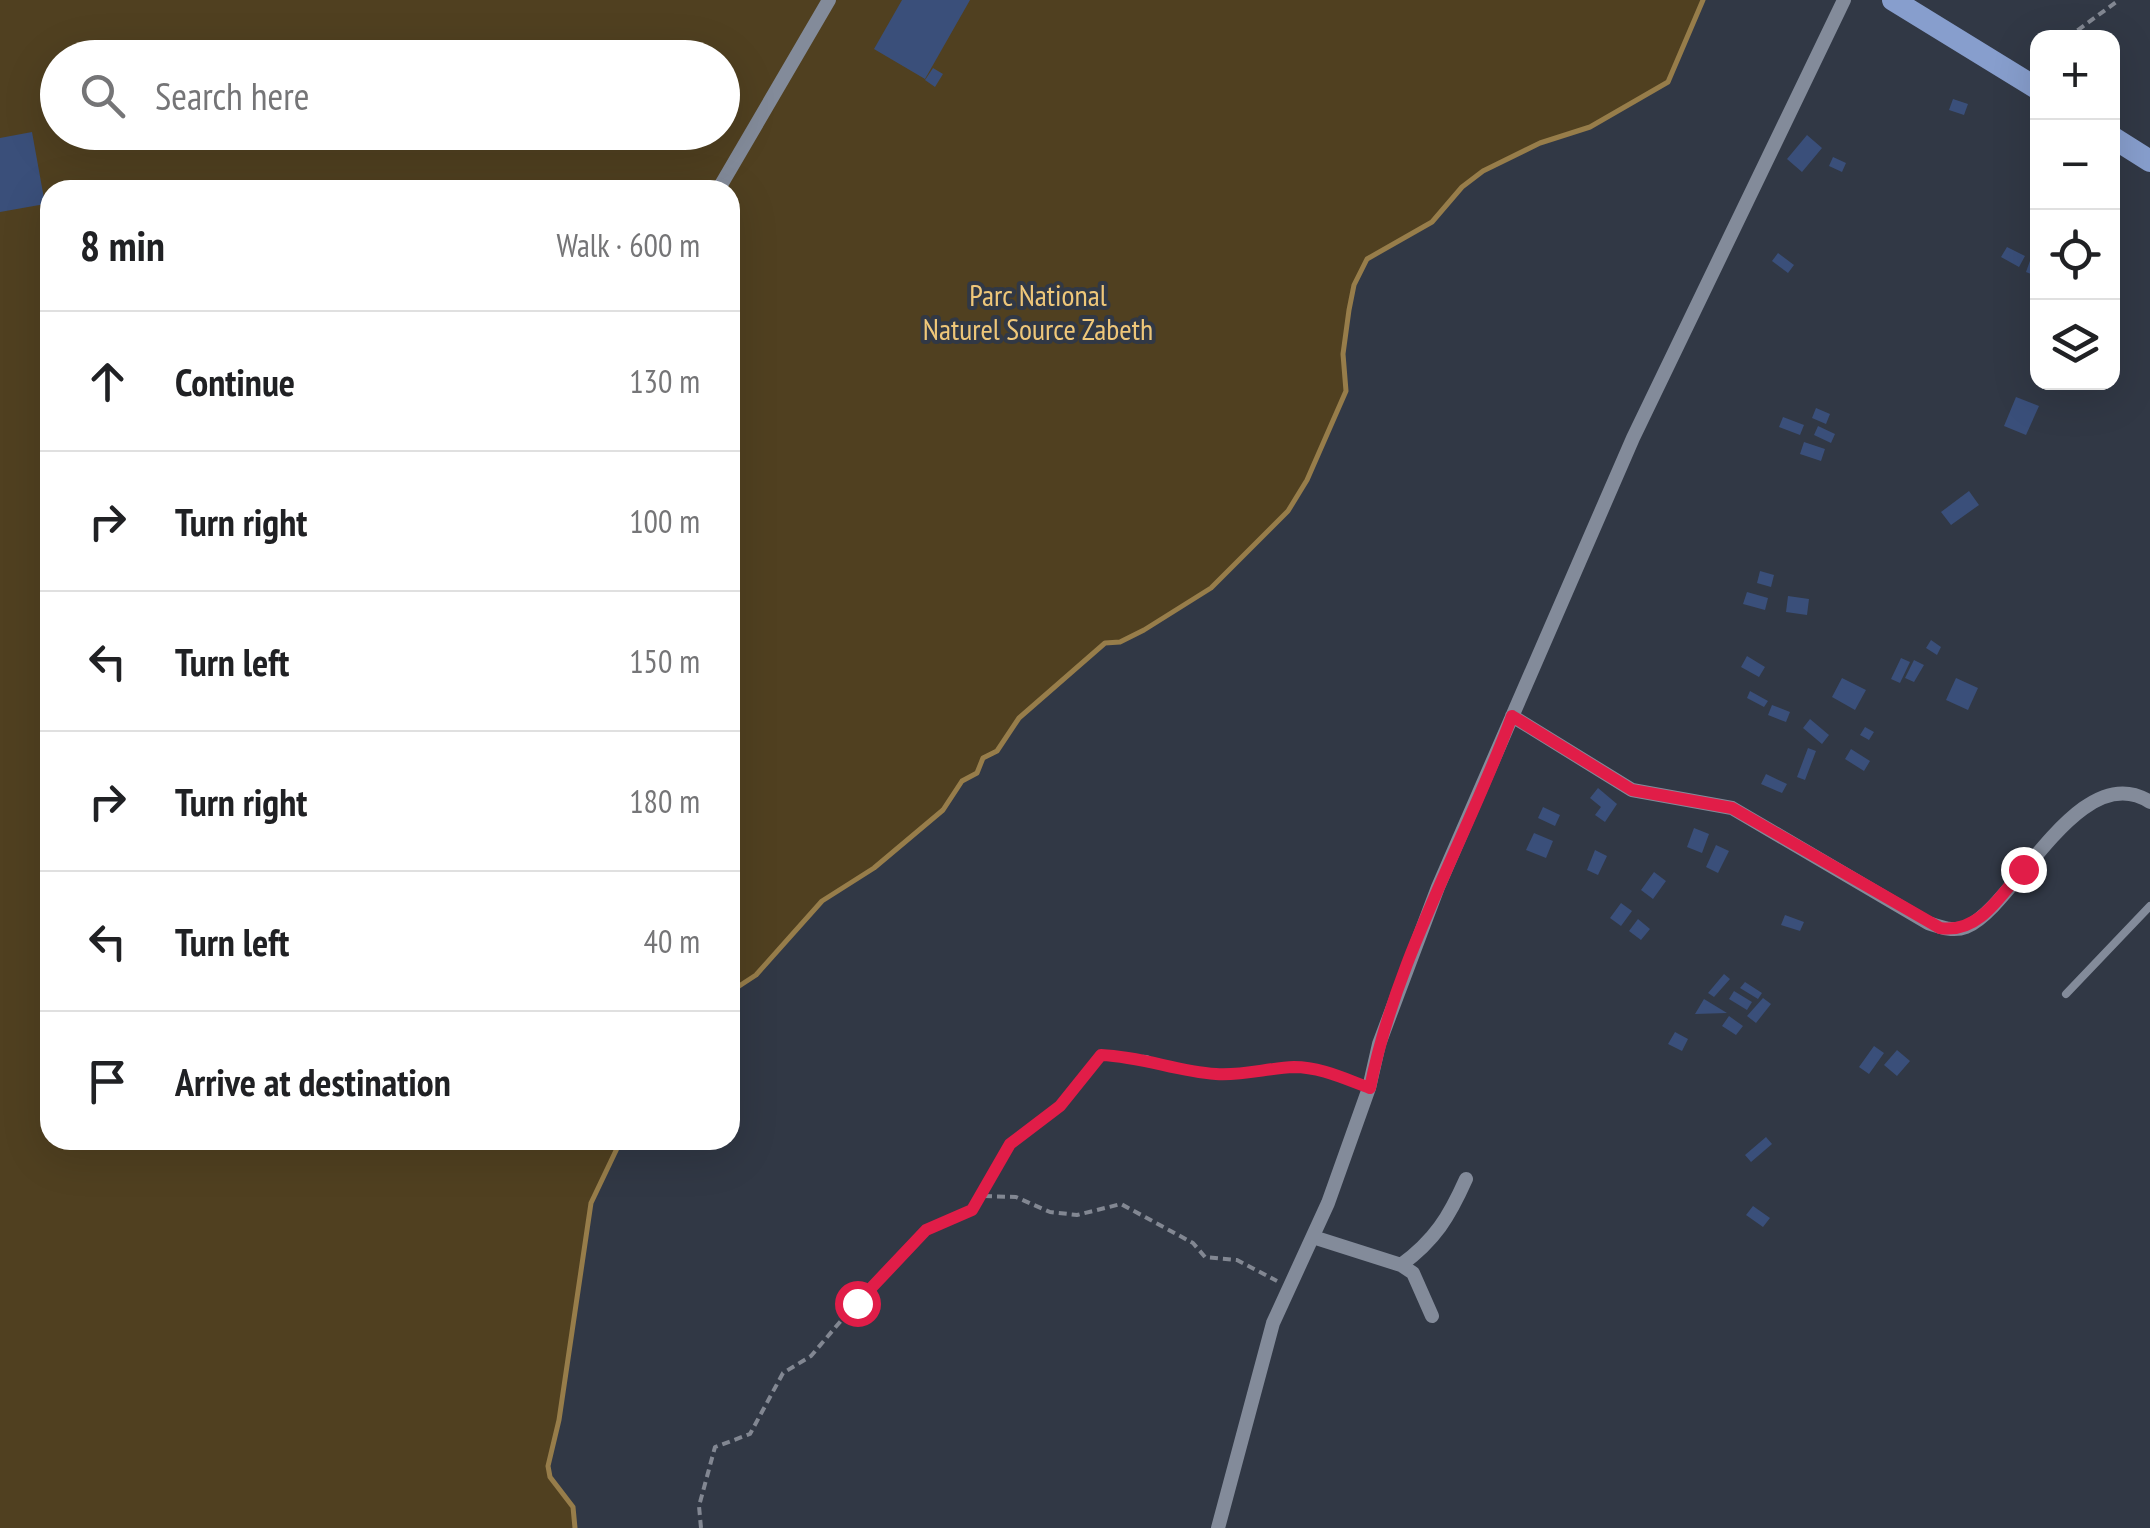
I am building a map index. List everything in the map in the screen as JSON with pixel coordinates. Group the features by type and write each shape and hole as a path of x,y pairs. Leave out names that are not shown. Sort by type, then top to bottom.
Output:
{"main road":[{"path":"1893,0 2030,84"},
{"path":"2120,142 2150,162"}],"street":[{"path":"724,180 830,0"},
{"path":"1218,1528 1273,1323 1313,1236 1370,1088 1378,1044 1431,904 1634,438 1844,0"},
{"path":"1512,716 1632,790 1732,808 1928,924 1953,930 1967,927 1986,912 2045,842 2077,813 2118,794 2134,794 2150,802"},
{"path":"1401,1265 1431,1244 1466,1179"},
{"path":"1313,1236 1401,1265 1413,1273 1432,1316"}],"lane":[{"path":"2066,994 2150,906"}],"path":[{"path":"2078,30 2118,0"},
{"path":"701,1528 700,1506 715,1446 750,1434 783,1373 811,1356 874,1282 926,1230 972,1210 1010,1144 1060,1106 1101,1055 1147,1057 1180,1071 1221,1074 1298,1067 1370,1088"},
{"path":"982,1196 1016,1197 1050,1212 1077,1215 1121,1204 1193,1244 1206,1256 1248,1264 1289,1290"}],"green space":[{"name":"Parc National Naturel Source Zabeth","path":"0,0 1703,0 1668,82 1590,127 1540,143 1483,171 1461,187 1432,222 1367,258 1354,285 1349,310 1343,354 1346,391 1307,480 1288,511 1211,588 1144,630 1120,642 1106,642 1019,718 997,751 983,758 977,773 962,781 943,810 874,868 822,901 756,975 740,985 740,180 40,180 40,1150 616,1150 591,1203 559,1420 548,1466 550,1477 573,1507 575,1528 0,1528"}],"building":[{"path":"902,0 970,0 925,79 874,49"},
{"path":"933,68 943,74 935,87 925,80"},
{"path":"1953,99 1968,104 1964,115 1949,110"},
{"path":"32,132 41,180 40,205 0,212 0,138"},
{"path":"1807,135 1822,148 1802,172 1787,159"},
{"path":"1833,157 1846,163 1842,172 1829,166"},
{"path":"2007,247 2025,256 2019,267 2001,257"},
{"path":"1778,253 1794,265 1788,273 1772,261"},
{"path":"2016,397 2039,406 2026,435 2004,426"},
{"path":"1816,408 1830,414 1826,424 1812,418"},
{"path":"1783,417 1804,425 1800,435 1779,427"},
{"path":"1818,426 1835,434 1831,443 1814,435"},
{"path":"1804,442 1825,449 1821,461 1800,454"},
{"path":"1969,491 1979,505 1951,525 1941,512"},
{"path":"1760,571 1774,575 1771,587 1757,583"},
{"path":"1747,592 1768,598 1765,610 1743,604"},
{"path":"1788,596 1809,599 1807,615 1786,612"},
{"path":"1931,640 1941,647 1937,655 1926,648"},
{"path":"1747,656 1765,667 1759,677 1741,667"},
{"path":"1901,658 1910,662 1900,683 1891,679"},
{"path":"1914,660 1924,665 1914,682 1905,678"},
{"path":"1842,678 1866,690 1855,710 1832,697"},
{"path":"1956,678 1978,688 1968,710 1946,700"},
{"path":"1750,691 1768,701 1764,707 1747,698"},
{"path":"1772,705 1790,712 1786,722 1768,715"},
{"path":"1810,719 1829,735 1822,744 1803,728"},
{"path":"1865,727 1874,732 1869,740 1860,735"},
{"path":"1808,748 1816,751 1805,780 1797,777"},
{"path":"1851,749 1870,761 1864,771 1845,759"},
{"path":"1766,774 1787,784 1782,793 1761,784"},
{"path":"1598,788 1617,804 1605,822 1595,815 1601,807 1590,798"},
{"path":"1543,807 1560,815 1555,826 1538,818"},
{"path":"1694,828 1709,834 1702,853 1687,847"},
{"path":"1534,833 1553,841 1546,858 1526,850"},
{"path":"1716,845 1729,851 1718,873 1706,867"},
{"path":"1595,850 1607,856 1598,875 1587,870"},
{"path":"1654,872 1666,881 1653,899 1641,890"},
{"path":"1621,903 1632,911 1621,926 1610,918"},
{"path":"1785,915 1804,922 1800,931 1781,925"},
{"path":"1638,919 1650,929 1641,940 1629,931"},
{"path":"1724,974 1730,979 1714,997 1708,993"},
{"path":"1745,982 1762,993 1758,999 1740,988"},
{"path":"1734,991 1752,1002 1747,1010 1729,999"},
{"path":"1763,998 1771,1004 1756,1023 1747,1016"},
{"path":"1704,999 1727,1013 1695,1014"},
{"path":"1729,1016 1743,1026 1736,1035 1722,1026"},
{"path":"1675,1032 1688,1039 1682,1051 1668,1044"},
{"path":"1874,1046 1884,1053 1869,1074 1859,1067"},
{"path":"1897,1050 1910,1061 1897,1076 1884,1065"},
{"path":"1766,1137 1772,1144 1751,1162 1745,1155"},
{"path":"1753,1206 1770,1218 1763,1227 1746,1215"}],"waterway":[{"path":"740,985 756,975 822,901 874,868 943,810 962,781 977,773 983,758 997,751 1019,718 1105,643 1120,642 1144,630 1211,588 1288,511 1307,480 1346,391 1343,354 1349,310 1354,285 1367,259 1432,222 1462,187 1483,171 1540,143 1590,127 1668,82 1703,0"},
{"path":"575,1528 573,1507 550,1477 548,1466 559,1420 591,1203 616,1150"}],"route":[{"path":"857,1303 926,1230 972,1210 1010,1144 1039,1126 1060,1106 1101,1055 1147,1057 1180,1071 1221,1074 1298,1067 1370,1088 1378,1044 1438,887 1512,716 1632,790 1732,808 1940,928 1967,927 1986,912 2023,869"}]}
